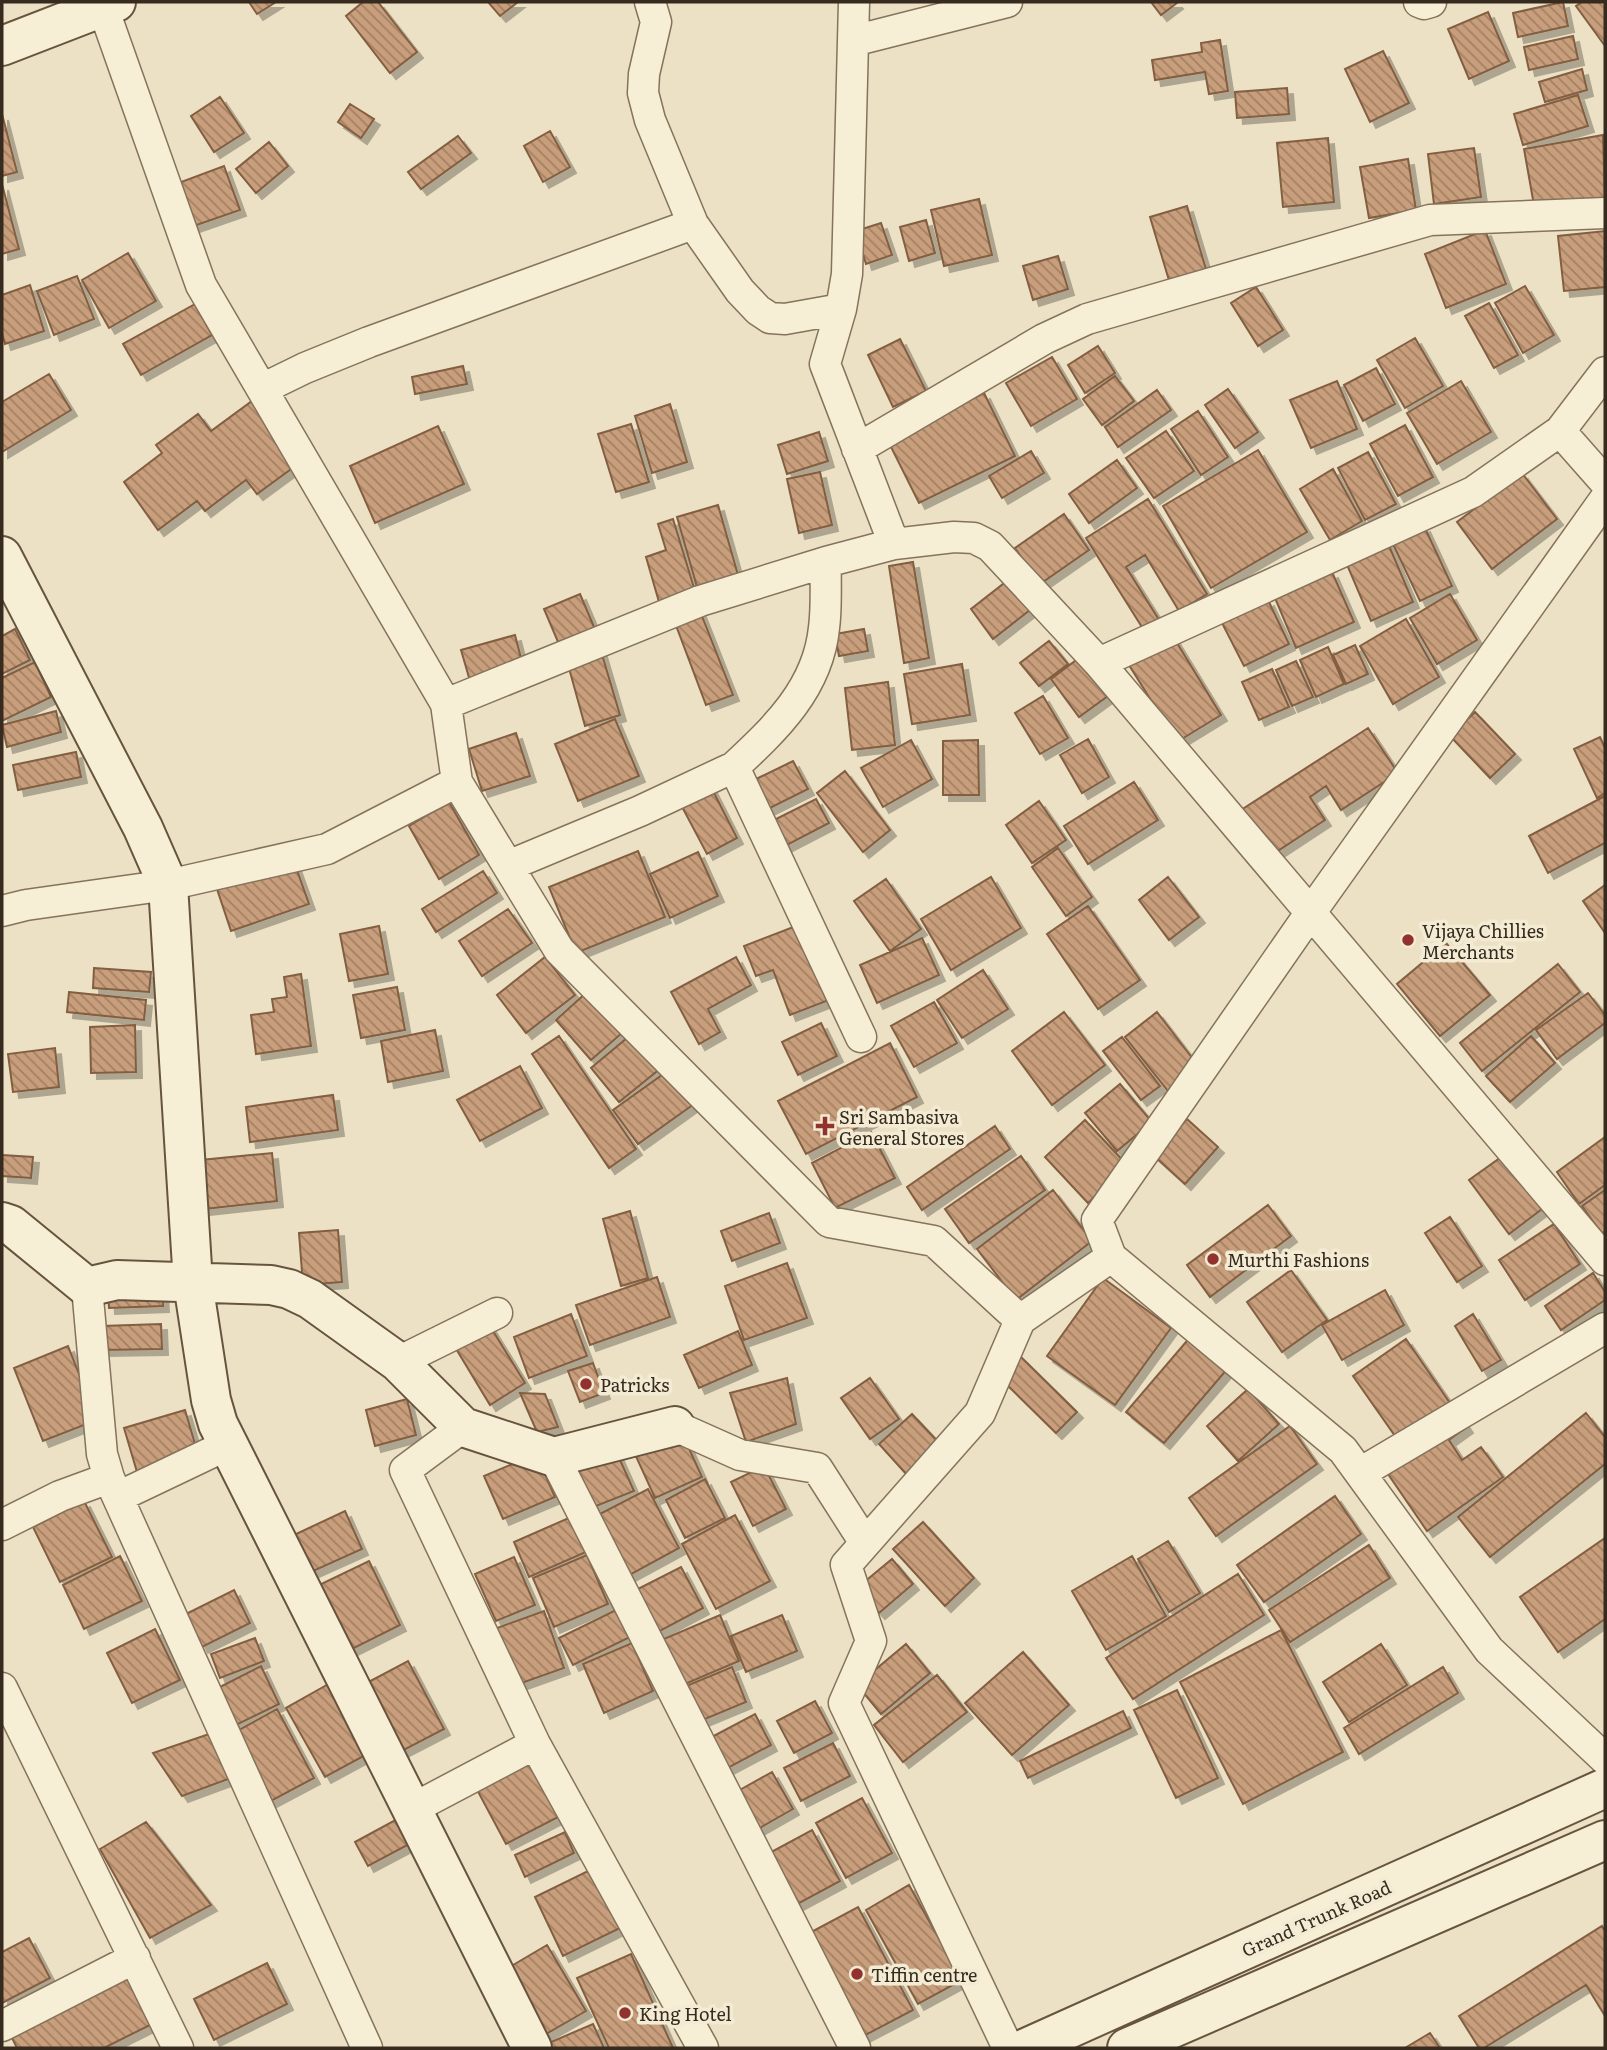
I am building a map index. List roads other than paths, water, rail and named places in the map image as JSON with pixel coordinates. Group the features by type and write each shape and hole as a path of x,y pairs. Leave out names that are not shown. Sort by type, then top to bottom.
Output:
{"street":[{"path":"650,2 656,22 643,74 643,93 650,120 693,224 740,291 770,318 785,319 841,309"},
{"path":"854,2 847,275 841,309 825,364 894,544"},
{"path":"853,41 1007,2"},
{"path":"1419,2 1431,2"},
{"path":"2,46 106,4 201,285 446,704 457,782 559,950 829,1222 934,1241 1020,1320"},
{"path":"857,449 1044,339 1087,319 1430,220 1605,213"},
{"path":"262,389 369,342 693,224"},
{"path":"1099,663 1473,492 1560,431 1605,372"},
{"path":"1560,431 1605,482"},
{"path":"1605,499 1311,912 1097,1220 1111,1257 1343,1450 1489,1650 1605,1759"},
{"path":"446,704 700,601 894,544 954,537 974,538 990,546 1099,663 1605,1260"},
{"path":"2,556 143,828 168,885 192,1283 211,1400 227,1445 275,1535 532,2048"},
{"path":"508,866 640,811 734,767 777,726 800,696 817,663 824,629 826,562"},
{"path":"734,767 861,1037"},
{"path":"2,911 26,905 168,885 327,849 457,782"},
{"path":"2,1222 11,1225 87,1287 102,1454 113,1487 367,2048"},
{"path":"1008,2048 844,1703 871,1641 846,1565 980,1413 1020,1320 1111,1257"},
{"path":"87,1287 117,1280 271,1285 289,1289 310,1299 398,1362 463,1427 554,1457 675,1426 740,1455 817,1468 864,1543"},
{"path":"398,1362 496,1313"},
{"path":"1360,1472 1605,1328"},
{"path":"463,1427 405,1470 535,1744 703,2048"},
{"path":"2,1525 60,1496 113,1487 227,1445"},
{"path":"554,1457 855,2048"},
{"path":"2,1688 177,2048"},
{"path":"412,1809 535,1744"},
{"name":"Grand Trunk Road","path":"1026,2048 1605,1787"},
{"path":"1127,2048 1605,1840"},
{"path":"2,2026 135,1958"}],"place":[{"name":"Vijaya Chillies Merchants","path":"1408,940"},
{"name":"Sri Sambasiva General Stores","path":"825,1126"},
{"name":"Murthi Fashions","path":"1213,1259"},
{"name":"Patricks","path":"586,1384"},
{"name":"Tiffin centre","path":"857,1974"},
{"name":"King Hotel","path":"625,2013"}]}
